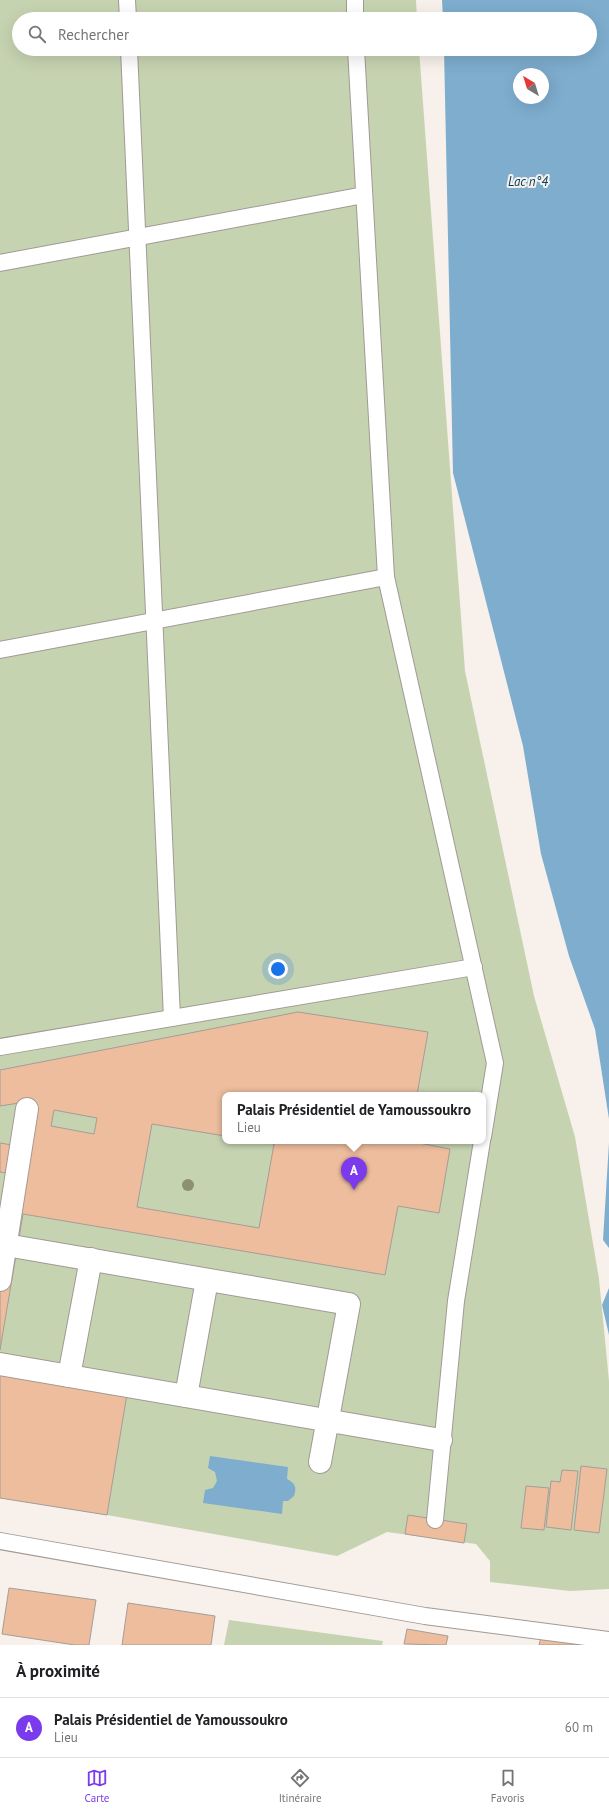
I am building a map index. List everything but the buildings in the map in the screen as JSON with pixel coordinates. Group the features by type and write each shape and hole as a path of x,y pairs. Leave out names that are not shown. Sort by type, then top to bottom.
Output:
{"street":[{"path":"0,1280 27,1109"},
{"path":"6,1245 349,1304 320,1462"},
{"path":"70,1376 91,1259"},
{"path":"186,1396 207,1280"},
{"path":"0,1364 441,1440"}],"lane":[{"path":"127,0 128,12"},
{"path":"355,0 355,12"},
{"path":"129,56 172,1018"},
{"path":"356,56 386,577 495,1063 486,1118"},
{"path":"0,263 137,236 364,195"},
{"path":"0,650 386,577"},
{"path":"0,1047 474,967"},
{"path":"435,1520 441,1440 456,1301 482,1144"},
{"path":"0,1541 426,1616 609,1640"}],"green space":[{"path":"0,0 416,0 417,12 12,12 12,56 420,56 465,671 534,996 575,1137 599,1279 609,1381 609,1589 570,1591 490,1582 490,1561 476,1544 387,1532 337,1556 107,1515 0,1498"},
{"path":"229,1620 383,1641 382,1645 224,1645"}],"water":[{"name":"Lac n°4","path":"442,0 609,0 609,1119 595,1029 569,956 541,854 523,746 453,473 444,56 597,56 597,12 443,12"},
{"path":"609,1143 609,1248 603,1240"},
{"path":"609,1288 609,1335 602,1305"},
{"path":"210,1456 288,1467 287,1479 295,1486 294,1496 288,1501 283,1501 282,1514 203,1503 205,1490 213,1488 217,1481 215,1472 208,1468"}],"place":[{"name":"Palais Présidentiel de Yamoussoukro","path":"354,1190"}]}
